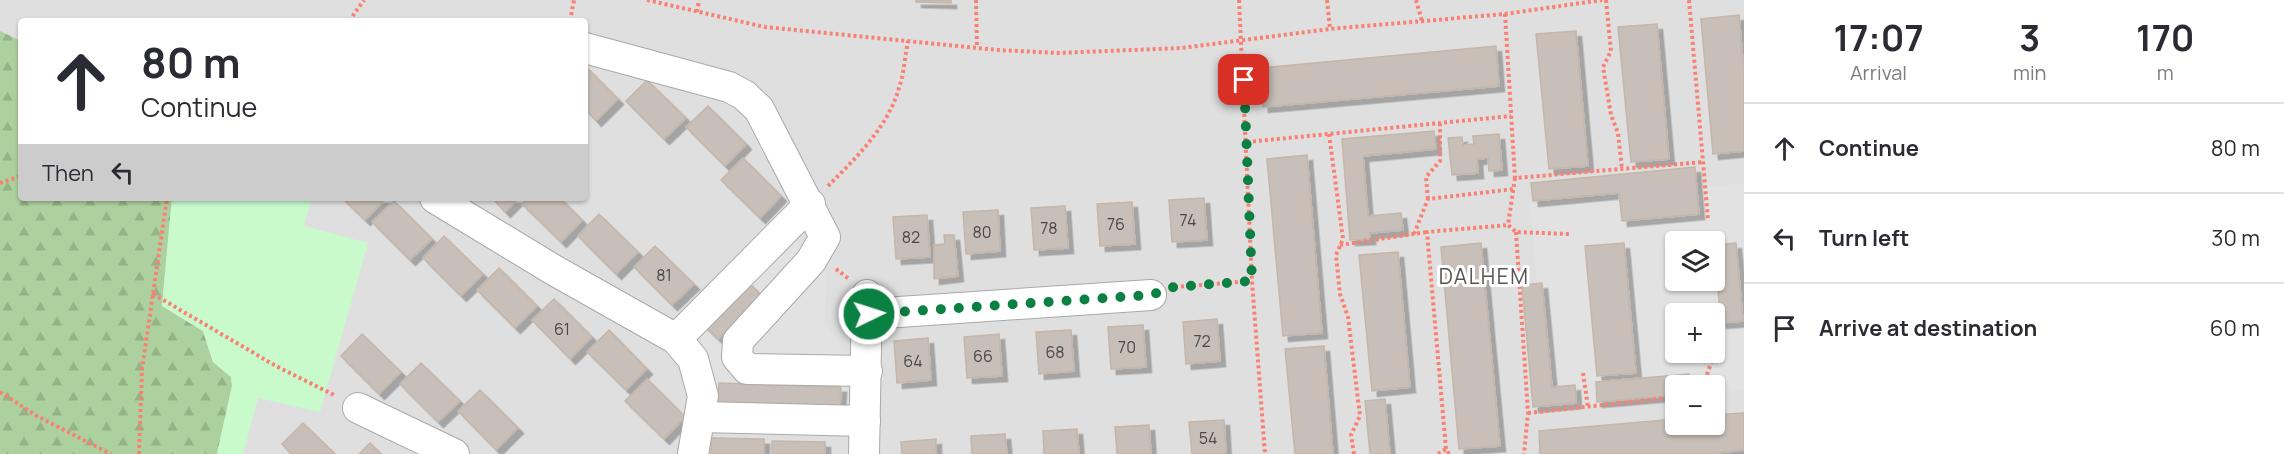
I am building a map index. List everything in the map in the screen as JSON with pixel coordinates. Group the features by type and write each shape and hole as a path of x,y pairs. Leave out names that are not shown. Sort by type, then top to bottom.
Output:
{"street":[{"path":"588,49 707,80 744,95 759,109 810,204 825,237 817,253 738,342 737,357"},
{"path":"440,201 685,349 737,357 747,369 867,371"},
{"path":"685,349 810,204"},
{"path":"864,454 868,304 1151,295"},
{"path":"685,349 703,396 693,454"},
{"path":"358,408 454,454"},
{"path":"700,417 865,421"}],"path":[{"path":"351,18 364,0"},
{"path":"571,18 574,0"},
{"path":"647,0 765,27 977,48 1058,53 1181,48 1330,28 1505,14 1581,1 1604,0 1611,51 1604,67 1611,115 1618,133 1622,169"},
{"path":"697,12 699,0"},
{"path":"976,0 977,48"},
{"path":"1239,0 1252,281 1265,454"},
{"path":"1327,0 1330,28"},
{"path":"1416,0 1422,21"},
{"path":"1689,0 1708,220"},
{"path":"1505,14 1515,178 1508,225"},
{"path":"810,204 858,157 884,121 899,88 908,41"},
{"path":"1247,142 1511,116"},
{"path":"1414,234 1428,199 1426,177 1440,161 1440,123"},
{"path":"1329,134 1343,239 1336,255 1340,294 1348,317 1360,416 1351,435 1354,454"},
{"path":"1515,178 1703,162"},
{"path":"0,183 18,177"},
{"path":"1428,199 1514,189"},
{"path":"139,454 142,369 167,201"},
{"path":"1340,244 1427,232 1508,225 1516,232 1569,234"},
{"path":"1427,232 1448,452 1437,454"},
{"path":"1516,232 1528,413 1524,454"},
{"path":"817,253 868,304"},
{"path":"1151,295 1174,287 1252,281"},
{"path":"153,294 276,366 358,408"},
{"path":"1583,373 1588,406"},
{"path":"0,392 37,416 111,454"},
{"path":"1528,413 1665,398"}],"shaded area":[{"path":"0,0 1744,0 1744,454 0,454"},
{"path":"1744,183 1744,390 1725,392 1725,375 1665,375 1665,398 1549,409 1530,204"},
{"path":"791,237 827,272 825,322 848,356 844,413 714,408 699,328"}],"green space":[{"path":"0,31 18,40 18,201 172,201 162,306 203,331 213,362 231,377 232,386 217,454 0,454"},
{"path":"172,201 311,201 304,226 368,243 320,412 258,398 243,454 217,454 232,386 231,377 213,362 203,331 162,306"}],"building":[{"path":"916,0 951,0 951,3 916,2"},
{"path":"1739,15 1744,75 1744,151 1713,154 1701,19"},
{"path":"1657,24 1669,159 1631,162 1618,27"},
{"path":"1576,31 1588,166 1549,169 1536,34"},
{"path":"1496,46 1499,86 1263,107 1259,68"},
{"path":"588,69 618,99 596,121 588,112"},
{"path":"647,80 686,118 664,139 626,101"},
{"path":"708,106 746,144 725,166 686,127"},
{"path":"1434,131 1436,149 1363,156 1368,216 1401,213 1403,230 1370,233 1370,239 1350,240 1342,139"},
{"path":"1499,134 1502,170 1489,171 1488,158 1477,159 1478,173 1452,175 1448,138 1462,137 1463,145 1474,144 1473,136"},
{"path":"1307,155 1322,333 1283,336 1267,159"},
{"path":"743,158 781,196 760,218 721,180"},
{"path":"1695,167 1699,214 1622,221 1619,193 1533,201 1531,183"},
{"path":"1204,198 1207,240 1172,242 1169,200"},
{"path":"345,201 383,201 365,220"},
{"path":"394,201 432,239 410,260 372,222"},
{"path":"495,201 516,201 505,212"},
{"path":"525,201 563,201 582,220 561,242 522,204"},
{"path":"1132,202 1135,244 1100,246 1097,204"},
{"path":"1065,206 1068,248 1034,250 1031,208"},
{"path":"998,210 1000,251 966,254 963,212"},
{"path":"599,214 638,252 616,274 578,236"},
{"path":"927,215 930,257 896,259 893,217"},
{"path":"944,235 954,235 958,276 934,279 934,245 945,244"},
{"path":"444,236 483,274 461,296 423,258"},
{"path":"1481,243 1500,446 1459,449 1441,247"},
{"path":"1624,243 1636,373 1597,376 1585,246"},
{"path":"1736,243 1743,321 1725,323 1725,303 1719,303 1718,291 1725,291 1725,244"},
{"path":"655,246 694,284 672,305 634,267"},
{"path":"1398,252 1410,387 1372,391 1359,255"},
{"path":"499,268 537,306 515,328 477,290"},
{"path":"747,281 762,296 718,339 703,325"},
{"path":"1542,283 1552,387 1575,385 1576,403 1533,407 1522,285"},
{"path":"554,299 592,337 570,359 532,320"},
{"path":"1217,319 1220,361 1186,364 1183,322"},
{"path":"1143,325 1146,367 1111,369 1108,327"},
{"path":"609,330 647,369 626,390 587,352"},
{"path":"1071,330 1074,371 1039,374 1036,332"},
{"path":"362,334 401,372 379,394 341,356"},
{"path":"999,334 1002,376 967,378 964,337"},
{"path":"928,338 931,380 897,383 894,341"},
{"path":"1324,346 1333,454 1295,454 1285,349"},
{"path":"421,363 460,401 438,422 400,384"},
{"path":"1665,376 1665,396 1597,402 1596,382"},
{"path":"647,379 685,417 664,439 625,401"},
{"path":"719,383 841,387 840,408 718,403"},
{"path":"480,390 518,428 496,450 458,411"},
{"path":"1385,399 1390,454 1370,454 1365,401"},
{"path":"1744,413 1744,450 1705,454 1540,454 1539,431 1665,420 1665,435 1725,435 1725,414"},
{"path":"1224,420 1226,454 1192,454 1189,422"},
{"path":"303,423 335,454 291,454 282,444"},
{"path":"1149,425 1151,454 1117,454 1115,427"},
{"path":"1077,429 1079,454 1044,454 1043,431"},
{"path":"1005,434 1007,454 972,454 971,436"},
{"path":"711,438 764,439 764,454 711,454"},
{"path":"936,439 936,454 902,454 901,442"},
{"path":"772,441 825,442 825,454 772,454"},
{"path":"370,443 381,454 359,454"}],"district":[{"name":"DALHEM","path":"1484,276"}],"route":[{"path":"869,314 1151,295 1174,287 1252,281 1244,80"}]}
